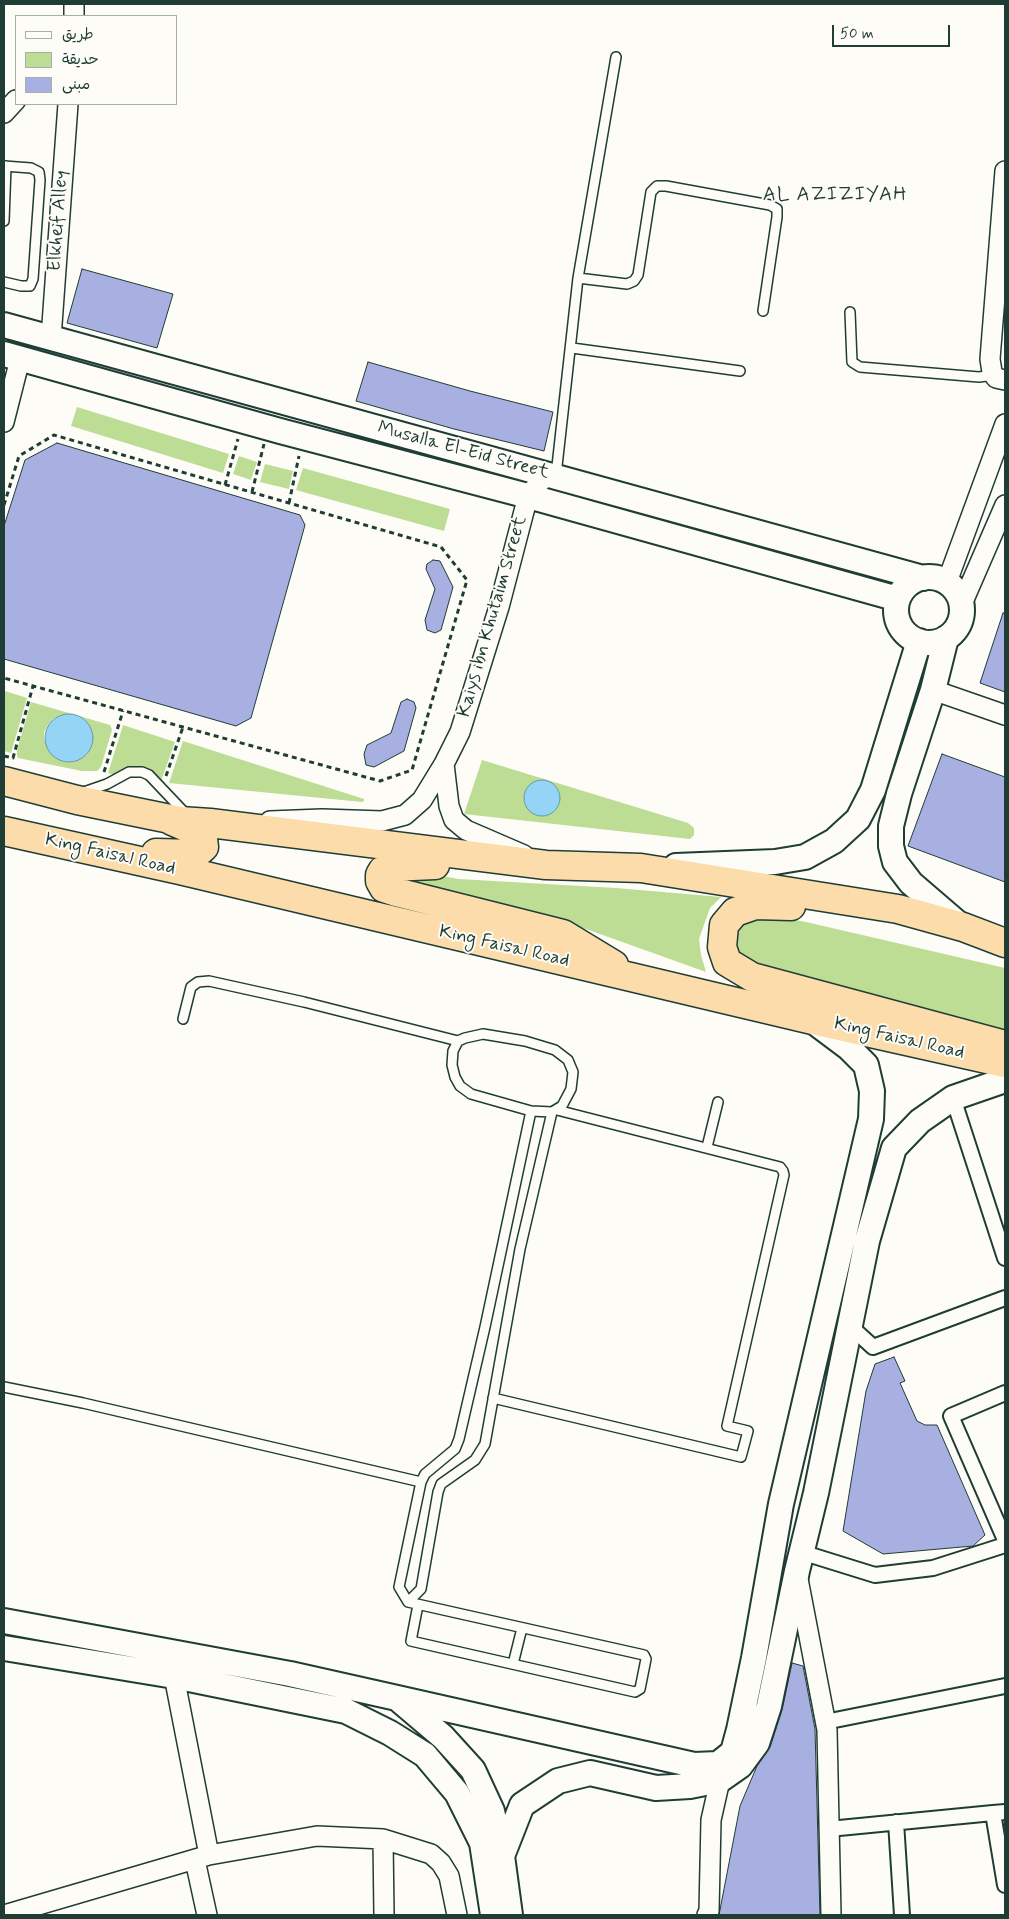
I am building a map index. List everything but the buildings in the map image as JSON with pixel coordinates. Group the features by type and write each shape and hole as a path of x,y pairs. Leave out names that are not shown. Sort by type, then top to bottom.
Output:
{"highway":[{"path":"4,781 63,796 180,821 202,822 546,865 642,868 898,909 1005,943"},
{"path":"72,846 122,853 196,854 204,848 202,839 193,830 164,818"},
{"name":"King Faisal Road","path":"4,831 812,1020 1005,1063"},
{"path":"516,861 390,866 383,870 380,875 380,881 384,888 396,892 562,934 637,978"},
{"path":"898,909 755,905 735,912 724,925 722,947 727,962 752,977 1005,1045"}],"street":[{"path":"4,113 15,101"},
{"name":"Elkheif Alley","path":"51,338 68,105"},
{"path":"1000,378 992,372 990,359 1002,266 1005,171"},
{"name":"Musalla El-Eid Street","path":"4,325 923,578"},
{"path":"4,422 12,356"},
{"name":"Musalla El-Eid Street","path":"12,356 268,428 528,496 898,599"},
{"path":"947,582 1005,424"},
{"name":"Kaiys ibn Khutaim Street","path":"202,822 322,819 382,821 405,814 422,800 444,764 460,732 499,607 528,496 551,475"},
{"path":"962,604 1004,509"},
{"path":"923,578 939,578 947,582 959,595 962,604 962,614 954,632 946,638 928,643 910,636 902,629 898,620 896,609 898,599 908,585 923,578"},
{"path":"946,638 933,690 899,794 891,826 892,846 895,862 911,883 962,928"},
{"path":"642,868 775,862 805,857 834,842 858,819 873,790 919,641"},
{"path":"933,690 1005,715"},
{"path":"444,764 449,806 454,820 466,830 546,865"},
{"path":"4,1621 290,1674 694,1765 718,1764 733,1752 739,1730 754,1658 781,1504 871,1119 872,1091 866,1065 849,1048 812,1020"},
{"path":"502,1856 522,1805 558,1781 590,1773 656,1788 690,1786 720,1780 740,1766 757,1743 769,1706 799,1561 816,1493 867,1241 894,1148 920,1121 953,1098 1005,1080"},
{"path":"953,1098 1005,1258"},
{"path":"850,1326 873,1347 1005,1298"},
{"path":"1005,1393 950,1416 1005,1540"},
{"path":"799,1561 874,1575 933,1568 1005,1544"},
{"path":"799,1561 826,1730 831,1915"},
{"path":"4,1648 174,1676 346,1711 390,1733 425,1755 457,1793 482,1843 493,1915"},
{"path":"174,1676 202,1858 207,1915"},
{"path":"825,1722 1005,1686"},
{"path":"397,1698 444,1737 473,1770 492,1811 502,1856 510,1915"},
{"path":"707,1915 709,1911 711,1820 720,1780"},
{"path":"829,1829 999,1812 1005,1886"},
{"path":"896,1822 902,1915"},
{"path":"4,1915 202,1858 317,1836 383,1840 431,1854 449,1876 457,1915"},
{"path":"383,1840 384,1915"}],"lane":[{"path":"551,475 572,348 578,278 616,57"},
{"path":"4,221 5,166 31,168 39,172 33,278 30,286 4,282"},
{"path":"578,278 627,284 634,281 638,275 651,192 657,186 770,205 776,209 763,311"},
{"path":"850,312 852,362 860,367 1000,378"},
{"path":"572,348 740,371"},
{"path":"63,796 100,787 129,772 142,772 149,775 162,789 202,822"},
{"path":"183,1019 191,987 198,982 209,981 304,1002 458,1041 472,1035 483,1034 525,1042 555,1050 568,1060 573,1072 568,1098 554,1111 520,1249 485,1444 475,1460 442,1484 438,1492 421,1589 408,1602"},
{"path":"458,1041 453,1051 452,1065 460,1086 471,1094 531,1111 554,1111 707,1147 780,1167 784,1175 727,1426 748,1431 741,1458 494,1398"},
{"path":"707,1147 718,1102"},
{"path":"418,1605 411,1641 635,1692 640,1689 646,1659 644,1655 418,1605 408,1602 399,1587 421,1482 425,1474 456,1449 459,1439 531,1111"},
{"path":"4,1387 83,1403 421,1482"},
{"path":"513,1664 522,1628"}],"path":[{"path":"225,484 243,421"},
{"path":"252,492 268,428"},
{"path":"4,505 19,456 54,435 440,547 467,580 412,770 380,781 4,678"},
{"path":"289,503 304,437"},
{"path":"4,756 13,758 33,686"},
{"path":"100,787 123,710"},
{"path":"162,789 183,727"}],"green space":[{"path":"77,407 229,454 223,473 71,426"},
{"path":"239,456 257,462 251,480 233,474"},
{"path":"265,464 293,471 289,489 260,482"},
{"path":"303,468 450,509 444,531 296,490"},
{"path":"5,691 27,698 11,753 4,751"},
{"path":"31,702 110,725 112,730 101,767 97,771 82,771 18,758 17,750","holes":["61,715 84,719 89,725 93,740 87,755 73,762 64,762 44,740 44,732 53,719"]},
{"path":"123,725 175,742 161,781 147,770 117,776 108,773"},
{"path":"183,741 364,799 364,801 169,783"},
{"path":"482,760 688,823 694,828 694,835 690,839 464,814"},
{"path":"414,871 459,879 616,888 721,897 710,908 699,939 706,972 586,929 466,903 406,885 404,877"},
{"path":"773,916 1005,968 1005,1033 745,965 731,947 734,930 751,917"}],"water":[{"path":"64,714 74,714 83,718 89,724 92,729 92,747 83,758 74,762 64,762 55,758 49,752 45,743 45,733 49,724 55,718"},
{"path":"542,780 555,785 560,798 555,811 542,816 529,811 524,798 529,785"}],"district":[{"name":"AL AZIZIYAH","path":"835,196"}]}
